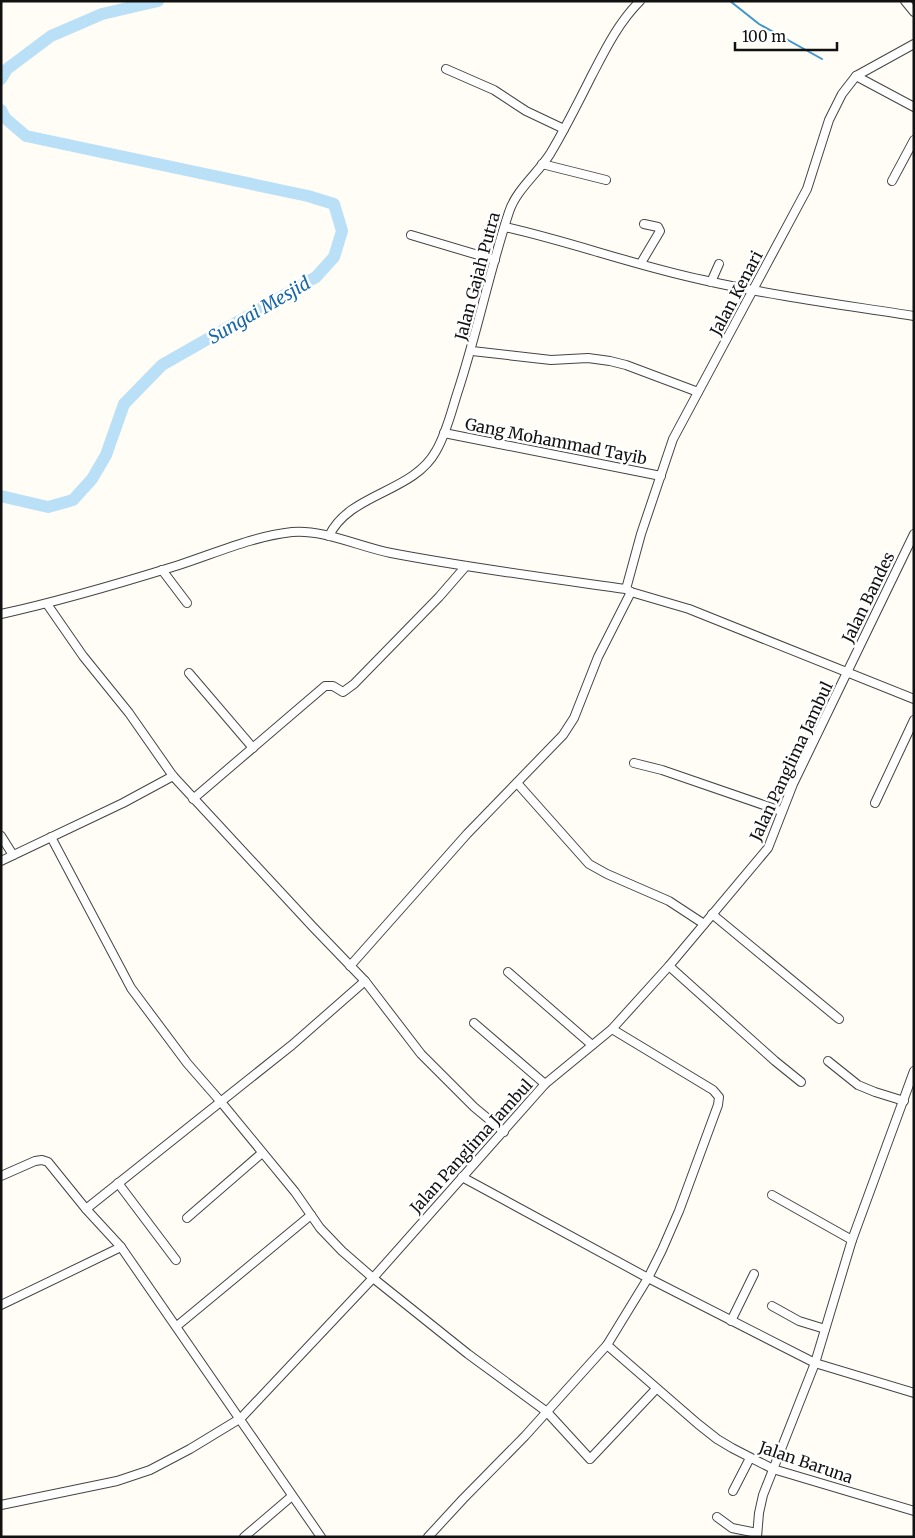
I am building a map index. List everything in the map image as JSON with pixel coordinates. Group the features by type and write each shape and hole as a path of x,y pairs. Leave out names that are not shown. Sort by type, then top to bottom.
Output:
{"street":[{"name":"Jalan Gajah Putra","path":"329,536 335,525 347,512 400,484 423,469 437,451 472,351 510,209 564,129 614,34 640,1"},
{"path":"905,1 914,12"},
{"name":"Jalan Kenari","path":"350,966 467,834 557,742 574,718 598,657 628,590 640,534 662,476 673,439 807,189 829,120 842,94 856,76 914,44"},
{"path":"446,69 494,90 526,111 564,129"},
{"path":"856,76 914,107"},
{"path":"892,181 914,140"},
{"path":"542,164 606,180"},
{"path":"641,264 660,231 658,227 644,224"},
{"path":"504,227 711,282 914,316"},
{"path":"411,235 495,260"},
{"path":"711,282 719,264"},
{"path":"472,351 551,360 588,358 615,362 698,392"},
{"name":"Gang Mohammad Tayib","path":"444,434 662,476"},
{"path":"1,614 47,604 256,540 292,532 306,532 329,536 390,553 628,590 688,609 914,699"},
{"name":"Jalan Bandes","path":"847,672 914,534"},
{"path":"194,799 325,686 331,685 345,692 439,597 466,566"},
{"path":"162,570 187,603"},
{"path":"47,604 83,656 129,713 173,776 365,982 427,1060 474,1107 504,1132"},
{"name":"Jalan Panglima Jambul","path":"1,1505 117,1480 150,1470 190,1449 241,1418 373,1278 545,1084 612,1029 669,966 768,848 781,811 847,672"},
{"path":"189,673 252,748"},
{"path":"875,803 914,720"},
{"path":"634,763 662,770 781,811"},
{"path":"1,861 123,803 173,776"},
{"path":"517,783 590,864 607,874 669,901 704,924"},
{"path":"1,836 13,855"},
{"path":"50,837 131,988 187,1063 295,1192 311,1215 342,1252 468,1354 546,1412 590,1459 656,1389"},
{"path":"712,914 839,1019"},
{"path":"669,966 801,1082"},
{"path":"508,972 592,1045"},
{"path":"86,1209 292,1045 351,992 365,982"},
{"path":"474,1023 545,1084"},
{"path":"428,1537 607,1345 648,1278 679,1211 718,1105 719,1097 713,1090 612,1029"},
{"path":"828,1061 858,1085 904,1101"},
{"path":"717,1517 732,1528 757,1535 759,1513 773,1469 815,1363 852,1240 914,1071"},
{"path":"187,1218 262,1153"},
{"path":"1,1176 35,1161 42,1160 48,1162 58,1173 86,1209 122,1247 321,1537"},
{"path":"462,1177 731,1322 815,1363 914,1393"},
{"path":"118,1183 176,1260"},
{"path":"772,1195 852,1240"},
{"path":"177,1326 311,1215"},
{"path":"1,1305 122,1247"},
{"path":"731,1322 754,1274"},
{"path":"772,1306 799,1321 825,1329"},
{"name":"Jalan Baruna","path":"607,1345 716,1439 750,1458 773,1469 914,1511"},
{"path":"733,1491 750,1458"},
{"path":"244,1537 292,1496"}],"waterway":[{"name":"Sungai Mesjid","path":"1,79 7,69 51,36 102,14 158,1"},
{"path":"730,1 759,24 822,59"},
{"name":"Sungai Mesjid","path":"1,110 5,118 26,136 308,196 334,204 342,231 334,257 316,277 162,365 124,404 106,455 92,479 73,500 48,507 1,496"}]}
